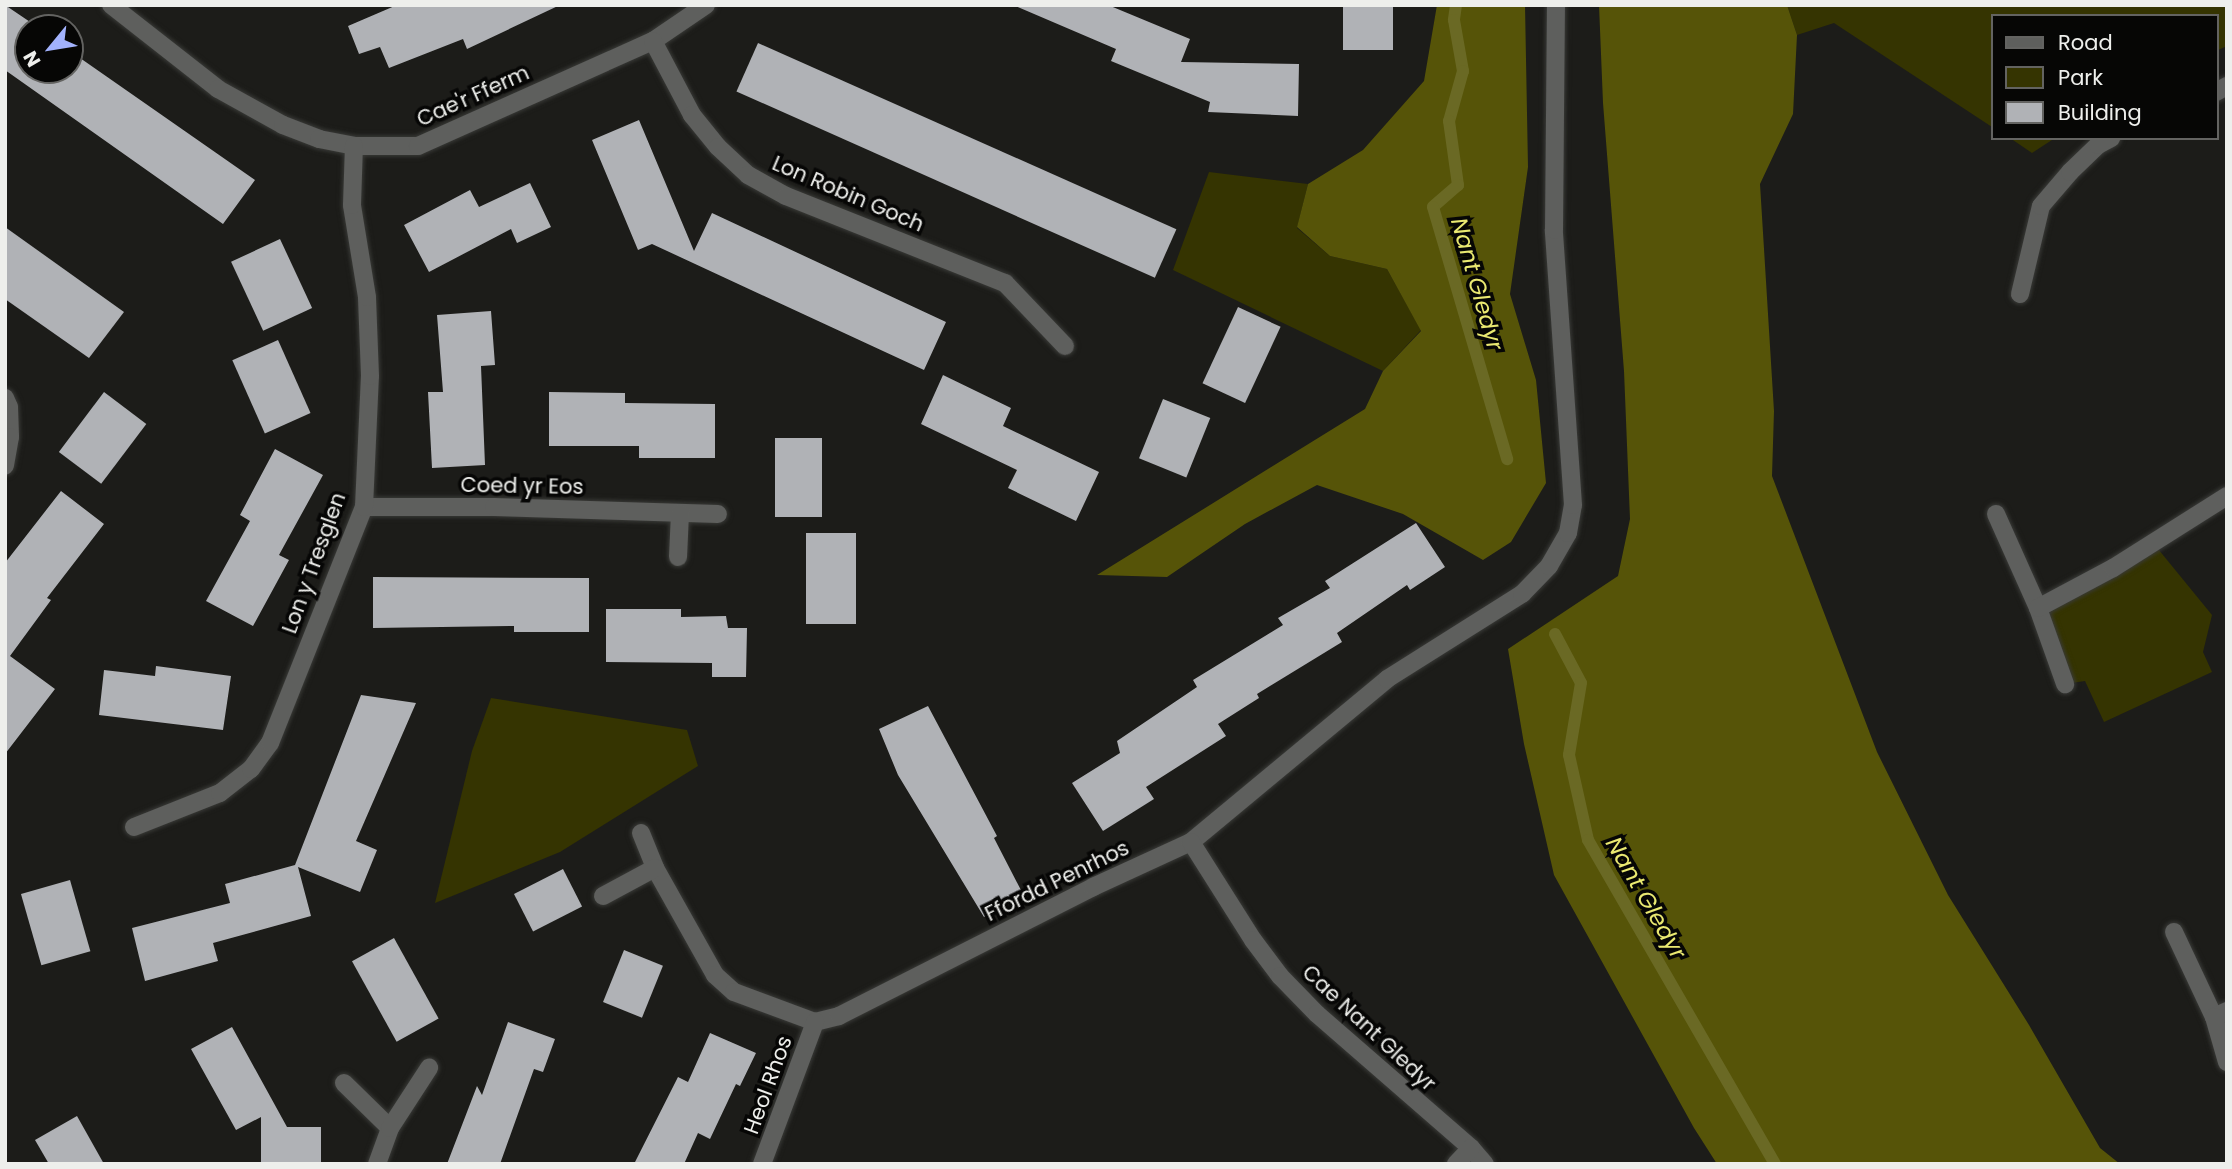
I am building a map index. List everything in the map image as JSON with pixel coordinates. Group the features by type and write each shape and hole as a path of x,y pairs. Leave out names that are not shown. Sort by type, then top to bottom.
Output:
{"street":[{"name":"Cae'r Fferm","path":"111,5 218,89 283,125 320,139 355,146 418,146 653,41 706,5"},
{"name":"Ffordd Penrhos","path":"815,1022 859,1007 1093,887 1191,842 1387,679 1522,594 1549,566 1567,533 1573,505 1554,230 1556,5"},
{"name":"Lon Robin Goch","path":"653,41 692,115 718,148 748,175 786,196 1005,283 1065,346"},
{"path":"2020,293 2041,206 2070,172 2098,145 2107,140"},
{"name":"Lon y Tresglen","path":"134,827 220,793 258,760 270,743 364,507 370,376 366,297 352,205 355,146"},
{"path":"5,398 9,407 10,437 5,466"},
{"path":"2038,608 2113,568 2227,496"},
{"name":"Coed yr Eos","path":"364,507 494,507 718,514"},
{"path":"678,556 680,513"},
{"path":"1996,514 2038,608 2065,684"},
{"path":"641,833 655,868 715,975 734,992 815,1022"},
{"name":"Cae Nant Gledyr","path":"1191,842 1253,940 1280,976 1317,1014 1471,1148 1485,1164"},
{"path":"603,896 655,868"},
{"path":"2174,932 2220,1014 2227,1062"},
{"name":"Heol Rhos","path":"762,1164 815,1022"},
{"path":"377,1164 390,1128 429,1068"},
{"path":"344,1083 390,1128"},
{"path":"1457,1164 1471,1148"}],"green space":[{"path":"1787,5 2227,5 2227,46 2218,50 2218,14 1990,14 1990,126 1834,23 1797,35"},
{"path":"2013,140 2052,140 2032,153"},
{"path":"1209,172 1308,184 1297,228 1330,256 1387,269 1421,330 1383,371 1173,270"},
{"path":"2154,544 2212,615 2203,652 2212,672 2104,722 2085,681 2065,684 2038,608"},
{"path":"491,698 687,730 698,766 560,852 435,903 472,751"}],"shaded area":[{"path":"1437,5 1525,5 1528,167 1510,294 1536,380 1546,483 1511,542 1483,560 1403,514 1317,485 1245,524 1167,577 1097,575 1365,409 1383,371 1421,331 1387,269 1330,256 1297,227 1308,184 1363,150 1424,81"},
{"path":"1599,5 1787,5 1797,35 1793,114 1760,184 1774,411 1772,476 1877,752 1948,895 2029,1025 2100,1148 2120,1164 1717,1164 1694,1128 1554,875 1524,744 1508,649 1618,576 1630,519 1624,371 1603,103"}],"building":[{"path":"5,5 18,14 14,14 14,76 5,70"},
{"path":"397,5 560,5 467,49 463,39 389,68 380,47 359,54 348,26"},
{"path":"1013,5 1108,5 1190,39 1181,62 1299,64 1298,116 1208,112 1210,102 1111,61 1116,49"},
{"path":"1343,5 1393,5 1393,50 1343,50"},
{"path":"758,43 1176,229 1155,278 736,91"},
{"path":"84,61 255,180 223,224 25,84 84,84"},
{"path":"639,120 694,251 712,213 946,322 924,370 652,244 638,250 592,140"},
{"path":"530,183 551,227 517,243 511,229 429,272 404,225 470,190 479,207"},
{"path":"5,227 124,312 89,358 5,299"},
{"path":"280,239 312,308 263,331 231,262"},
{"path":"1238,307 1281,327 1245,403 1203,383"},
{"path":"491,311 495,365 481,366 485,465 432,468 428,392 443,392 437,315"},
{"path":"278,340 311,413 265,433 232,360"},
{"path":"943,375 1011,408 1003,426 1099,472 1076,521 1008,488 1017,470 921,424"},
{"path":"104,392 146,424 101,484 59,452"},
{"path":"549,392 625,393 625,403 715,404 715,458 639,458 639,446 549,446"},
{"path":"1163,399 1210,418 1186,477 1139,458"},
{"path":"775,438 822,438 822,517 775,517"},
{"path":"275,449 323,475 279,555 289,560 253,626 206,601 250,521 240,515"},
{"path":"61,491 104,524 47,598 51,600 10,656 55,689 5,754 5,563"},
{"path":"1416,523 1445,567 1410,590 1407,585 1337,633 1342,642 1257,694 1259,698 1218,724 1226,736 1146,787 1154,799 1103,831 1072,783 1120,753 1117,741 1197,687 1193,680 1283,625 1278,618 1330,588 1325,581"},
{"path":"806,533 856,533 856,624 806,624"},
{"path":"373,577 589,578 589,632 514,632 514,626 373,628"},
{"path":"606,609 681,609 681,617 726,616 728,628 747,628 746,677 712,677 712,663 606,662"},
{"path":"156,666 231,676 223,730 99,715 104,670 155,676"},
{"path":"361,695 416,703 356,841 377,850 360,892 298,867 311,916 213,943 218,961 145,981 132,928 230,903 225,884 295,865"},
{"path":"928,706 997,836 994,838 1024,896 984,917 898,775 879,729"},
{"path":"563,869 582,906 533,931 514,894"},
{"path":"70,880 90,951 41,965 21,894"},
{"path":"394,938 439,1018 397,1042 352,961"},
{"path":"624,950 663,966 642,1018 603,1002"},
{"path":"508,1022 555,1039 543,1072 534,1069 500,1164 447,1164 477,1086 482,1095"},
{"path":"232,1027 287,1127 321,1127 321,1162 261,1164 261,1117 236,1130 191,1049"},
{"path":"710,1033 756,1053 740,1086 736,1084 710,1139 698,1133 684,1164 634,1164 678,1077 688,1082"},
{"path":"77,1116 104,1164 49,1164 35,1140"}],"waterway":[{"name":"Nant Gledyr","path":"1456,5 1454,20 1463,71 1449,121 1458,185 1433,207 1507,459"},
{"name":"Nant Gledyr","path":"1555,634 1581,683 1569,755 1588,840 1775,1164"}]}
